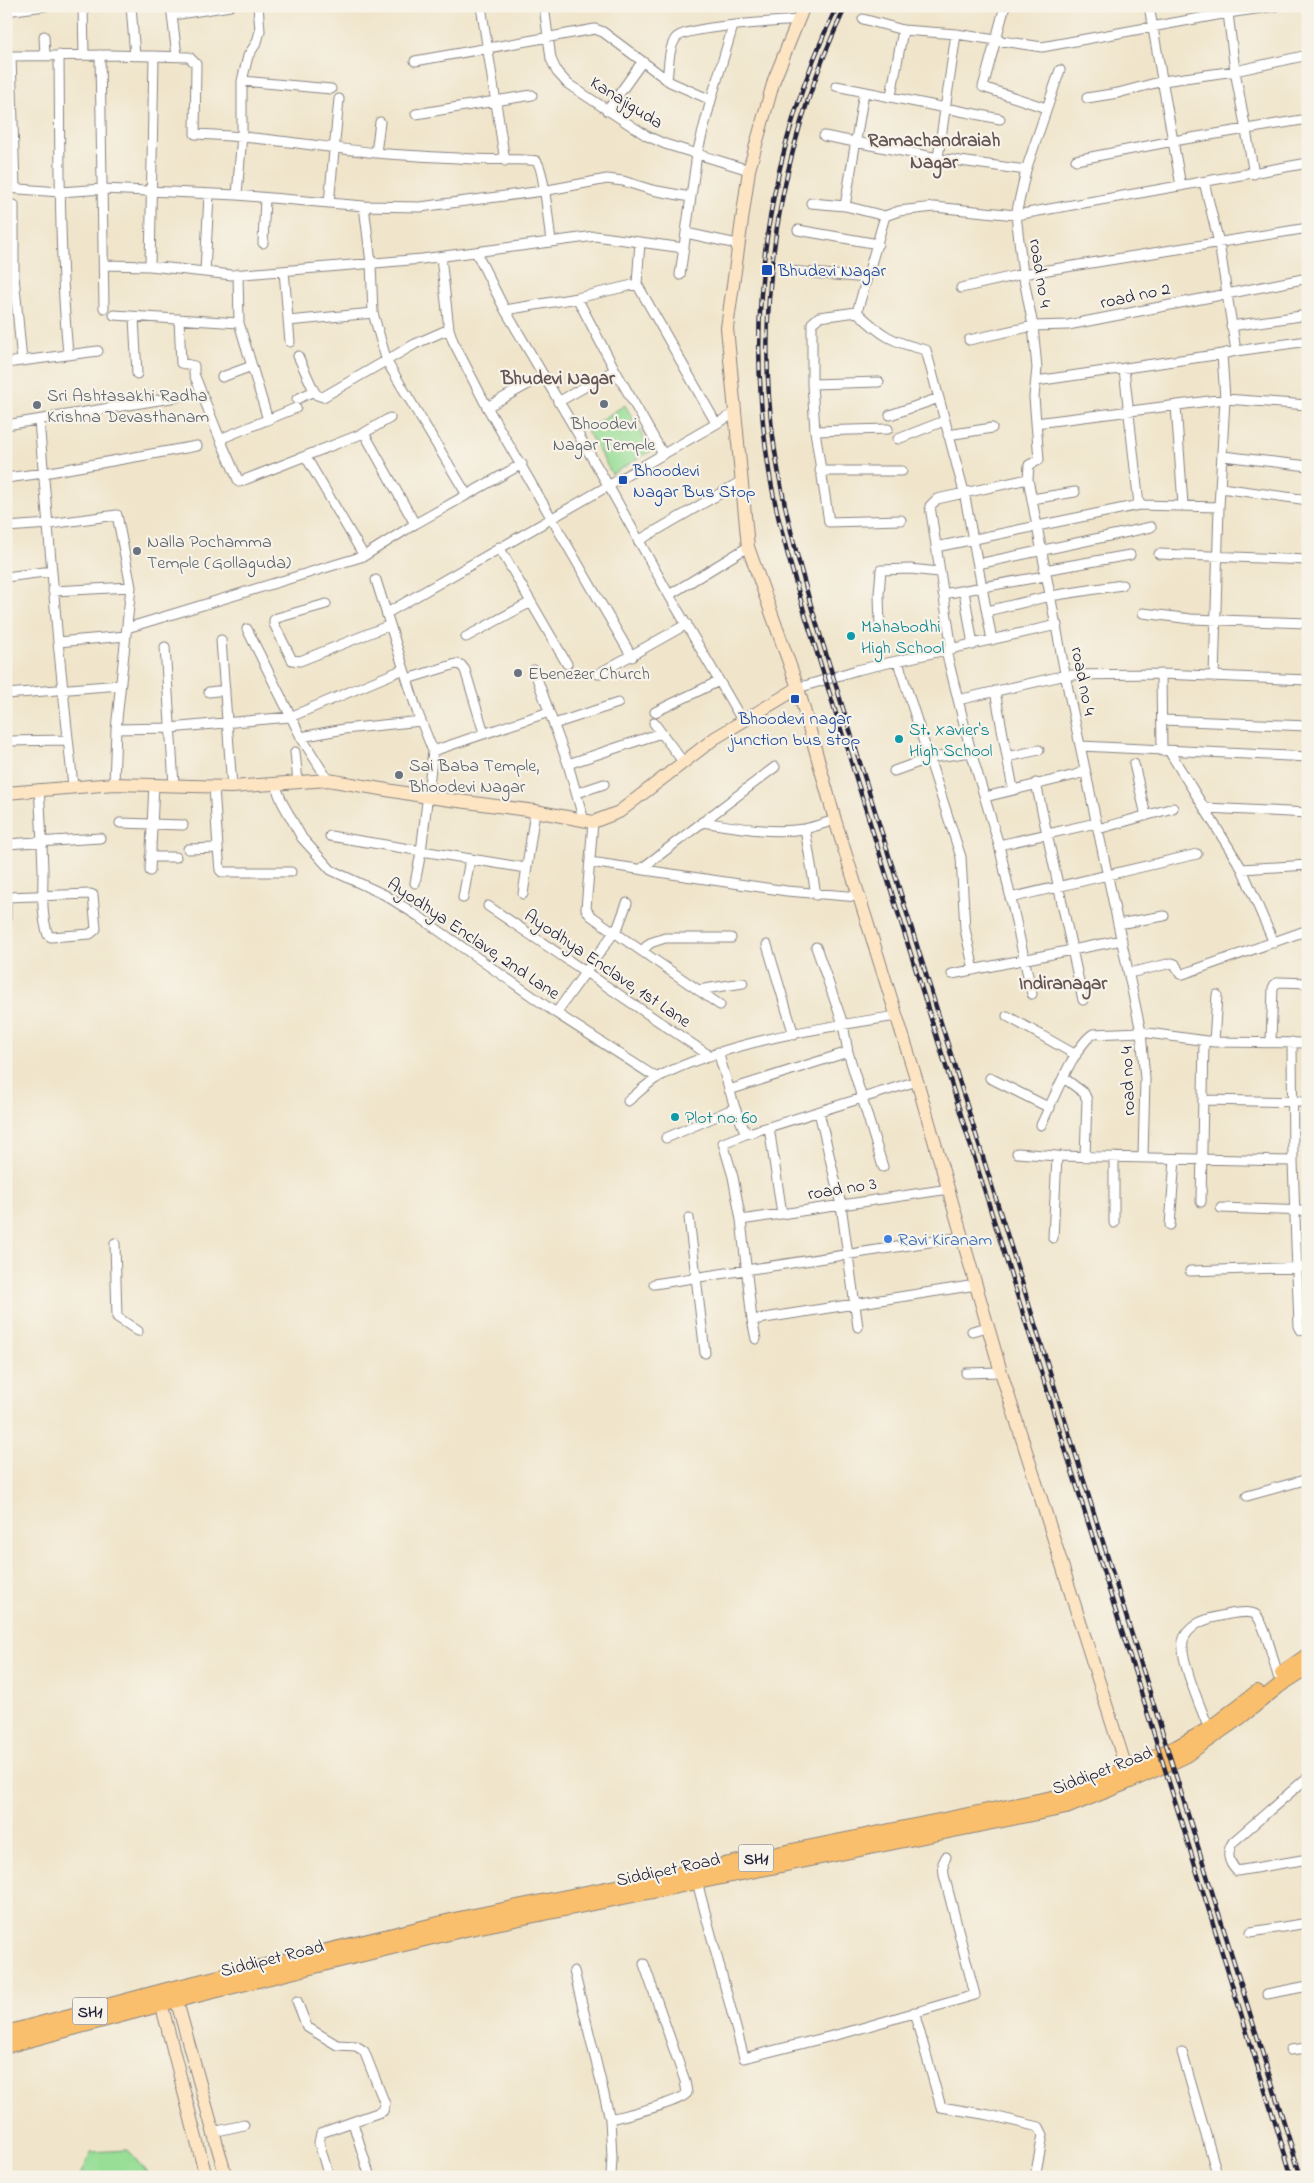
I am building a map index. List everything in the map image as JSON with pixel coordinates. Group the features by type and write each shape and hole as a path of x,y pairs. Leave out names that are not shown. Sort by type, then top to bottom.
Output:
{"main road":[{"name":"Siddipet Road","path":"6,2033 175,1994 468,1917 1062,1796 1177,1747 1209,1729 1308,1655"},
{"name":"Siddipet Road","path":"175,1994 461,1930 1066,1807 1183,1757 1239,1718 1280,1684 1306,1672"},
{"name":"Siddipet Road","path":"6,2046 159,1998"}],"street":[{"path":"6,11 44,6"},
{"path":"83,6 84,55"},
{"path":"131,6 136,56"},
{"path":"177,56 172,11 230,6"},
{"path":"237,195 242,135 242,81 248,56 257,42 260,32 258,6"},
{"path":"482,6 505,161"},
{"name":"Kanajiguda","path":"544,6 551,59 557,72 568,84 647,136 665,144 749,170"},
{"path":"804,6 774,80 749,170 737,244 727,328 740,482 748,547 798,688 835,820 917,1081 1001,1372 1130,1781"},
{"path":"1005,6 983,87 1046,108"},
{"path":"1149,6 1181,186"},
{"path":"864,19 903,30 956,34 1042,47 1276,6"},
{"path":"1228,13 1235,71 1254,174"},
{"path":"667,80 672,49 675,39 680,35 692,31 798,20"},
{"path":"680,275 690,197 698,154 733,26"},
{"path":"416,61 595,29 603,32 667,80 712,100"},
{"path":"891,96 903,30"},
{"path":"938,158 956,34"},
{"path":"44,36 45,56"},
{"path":"60,55 60,192 63,304 68,354"},
{"path":"100,55 105,265 104,308"},
{"path":"550,242 544,191 543,177 537,161 530,159 505,161 376,153 242,135 195,134 196,64 189,57 100,55 8,56 11,188 60,192 103,189 237,195 364,206 420,207 544,191 607,179 690,197"},
{"path":"1087,98 1118,93 1163,81 1235,71 1308,55"},
{"path":"150,266 154,56"},
{"path":"607,111 642,62"},
{"name":"road no 4","path":"1060,70 1026,170 1016,215 1038,368 1034,398 1038,460 1029,465 1028,478 1085,771 1141,1032 1145,1079 1144,1156"},
{"path":"242,81 331,89"},
{"path":"836,86 1000,119"},
{"path":"845,206 864,92"},
{"path":"416,114 532,95"},
{"path":"329,203 340,99"},
{"path":"1076,160 1174,141 1308,119"},
{"path":"376,153 380,122"},
{"path":"824,136 938,158 1026,170"},
{"name":"road no 4","path":"811,203 845,206 886,216 899,211 934,207 1016,215 1308,163"},
{"path":"1204,182 1219,244 1236,352"},
{"path":"205,272 209,194"},
{"path":"263,243 265,198"},
{"path":"14,205 10,276 22,361"},
{"path":"364,206 371,263 373,313 387,362 467,495"},
{"path":"857,312 886,216"},
{"path":"961,288 1023,274 1219,244 1308,228"},
{"path":"798,230 878,244"},
{"path":"686,233 737,244"},
{"path":"105,265 150,266 238,274 441,257 596,236 684,248"},
{"path":"640,242 637,284 716,424"},
{"path":"476,252 505,310 608,485 638,541 688,624 742,720"},
{"path":"441,257 449,329 453,341 487,407 522,464 632,656"},
{"path":"284,271 290,342"},
{"path":"791,271 867,278"},
{"path":"238,274 239,323 268,420"},
{"name":"road no 2","path":"969,340 1033,326 1068,325 1228,292 1308,278"},
{"path":"505,310 577,298 637,284"},
{"path":"577,298 663,454"},
{"path":"857,312 819,317 814,319 812,323 812,384 815,431 829,522 901,520"},
{"path":"857,312 879,333 897,343 926,350 964,492 992,640"},
{"path":"288,322 373,313"},
{"path":"114,315 239,323"},
{"path":"1231,326 1308,315"},
{"path":"134,317 137,374"},
{"path":"179,318 181,363 194,366 194,374 239,482 364,433 390,418"},
{"path":"298,356 314,391 323,398 415,344 449,329"},
{"path":"1036,381 1124,370 1308,341"},
{"path":"6,363 98,351"},
{"path":"1214,676 1217,556 1225,399 1222,354"},
{"path":"222,377 252,366"},
{"path":"558,402 615,370"},
{"path":"1124,370 1139,505"},
{"path":"487,407 543,376"},
{"path":"812,384 879,382"},
{"path":"220,439 268,420 314,391"},
{"path":"6,425 177,397"},
{"path":"890,415 939,398"},
{"path":"1036,423 1225,399 1308,405"},
{"path":"1176,405 1183,505"},
{"path":"387,612 735,413"},
{"path":"39,421 62,690 73,786"},
{"path":"898,439 944,421"},
{"path":"948,435 992,428"},
{"path":"815,431 888,429"},
{"path":"364,433 416,524"},
{"path":"6,478 197,446"},
{"path":"306,456 364,556"},
{"path":"1222,456 1308,466"},
{"path":"58,642 126,632 364,556 522,464"},
{"path":"820,471 902,470"},
{"path":"1028,478 937,499 930,506 949,650 958,700 971,752 999,845 1032,994"},
{"path":"638,541 740,482"},
{"path":"1221,488 1308,500"},
{"path":"1032,499 1075,492"},
{"path":"936,546 1139,505 1219,507"},
{"path":"6,528 117,515 131,587 116,730 114,784"},
{"path":"978,564 1151,527"},
{"path":"500,547 567,664"},
{"path":"669,595 748,547"},
{"path":"1159,554 1308,560"},
{"path":"943,594 982,588 1130,555"},
{"path":"880,627 879,594 881,570 910,569 939,572"},
{"path":"6,576 52,571"},
{"path":"376,580 407,679 433,751 421,852 415,883"},
{"path":"986,611 1050,596 1122,585"},
{"path":"53,591 131,587"},
{"path":"964,590 972,645"},
{"path":"466,638 531,602"},
{"path":"326,604 274,620 274,624 292,660 300,661 390,625"},
{"path":"1144,613 1216,620 1308,623"},
{"path":"598,674 688,624"},
{"path":"6,793 114,784 232,787 328,780 428,797 535,811 588,821 619,812 715,738 798,688 857,670 1057,625"},
{"path":"247,629 290,717 328,780"},
{"path":"221,640 232,787"},
{"path":"165,647 174,785"},
{"path":"898,662 961,857 965,929 974,970"},
{"path":"407,679 456,664 461,665 465,670 484,733"},
{"path":"116,730 170,728 290,717 404,669"},
{"path":"534,670 588,821 590,862 586,909 590,915 720,1005"},
{"path":"958,700 1066,675 1161,674 1308,680"},
{"path":"1161,674 1166,751 1206,808 1242,869 1274,943"},
{"path":"655,712 719,681"},
{"path":"6,694 120,685"},
{"path":"209,692 225,690"},
{"path":"995,691 1013,789"},
{"path":"554,724 618,703"},
{"path":"433,751 549,712"},
{"path":"1163,720 1308,726"},
{"path":"301,737 344,729 421,721"},
{"path":"654,723 684,763"},
{"path":"568,764 661,733"},
{"path":"8,741 67,740"},
{"path":"1081,746 1308,757"},
{"path":"1008,757 1039,750"},
{"path":"295,752 298,782"},
{"path":"894,771 930,758 971,752"},
{"path":"1134,764 1146,816"},
{"path":"641,869 775,767"},
{"path":"985,796 1085,771"},
{"path":"1036,783 1083,1000"},
{"path":"150,871 154,784"},
{"name":"Ayodhya Enclave, 2nd Lane","path":"275,784 282,802 302,838 331,870 394,900 556,1013 657,1078"},
{"path":"577,793 604,784"},
{"path":"214,787 220,870 222,872 291,872"},
{"path":"6,925 6,897 43,897 93,895 96,929 90,934 51,937 48,935 43,897 39,789"},
{"path":"999,845 1047,834 1146,816 1173,808"},
{"path":"1206,808 1308,813"},
{"path":"523,894 535,811"},
{"path":"702,822 740,828 786,830 805,829 835,820"},
{"path":"120,823 183,825"},
{"path":"805,829 816,895"},
{"path":"330,836 526,868"},
{"path":"6,844 100,838"},
{"path":"188,850 218,848"},
{"path":"1010,898 1108,873 1197,854"},
{"path":"150,856 176,857"},
{"path":"463,898 470,859"},
{"path":"590,862 816,895 859,897"},
{"path":"1242,869 1308,865"},
{"path":"556,1013 614,932 627,903"},
{"name":"Ayodhya Enclave, 1st Lane","path":"488,906 586,972 714,1054"},
{"path":"1118,924 1164,916"},
{"path":"1129,973 1172,963 1175,964 1180,974 1183,974 1308,930"},
{"path":"642,951 650,943 665,938 731,938"},
{"path":"952,974 1122,940"},
{"path":"767,944 794,1035"},
{"path":"816,947 842,1024 848,1052 883,1167"},
{"path":"1271,1042 1273,988 1275,984 1280,982 1308,983"},
{"path":"698,990 743,983"},
{"path":"1214,1042 1217,995"},
{"path":"628,1101 657,1078 714,1054 842,1024 897,1016"},
{"path":"1006,1016 1076,1055"},
{"path":"1041,1125 1076,1055 1086,1038 1093,1034 1141,1032 1214,1042 1308,1043"},
{"path":"1201,1202 1204,1041"},
{"path":"1292,1042 1293,1161 1299,1326 1301,1330 1308,1332"},
{"path":"729,1090 848,1052"},
{"path":"714,1054 746,1134"},
{"path":"990,1078 1050,1108"},
{"path":"1064,1078 1084,1093 1087,1100 1084,1157"},
{"path":"756,1339 752,1320 741,1220 733,1177 723,1143 746,1134 917,1081"},
{"path":"1204,1100 1308,1102"},
{"path":"666,1138 735,1108"},
{"path":"819,1112 841,1204 858,1327"},
{"path":"769,1127 782,1214"},
{"path":"1017,1153 1084,1157 1144,1156 1175,1160 1293,1161"},
{"path":"1053,1238 1057,1156"},
{"path":"1114,1157 1114,1223"},
{"path":"1170,1225 1175,1160"},
{"name":"road no 3","path":"741,1220 949,1189"},
{"path":"1221,1208 1308,1211"},
{"path":"689,1218 705,1353"},
{"path":"654,1284 962,1237"},
{"path":"115,1243 117,1317 138,1331"},
{"path":"1190,1272 1308,1267"},
{"path":"752,1320 976,1285"},
{"path":"972,1331 988,1327"},
{"path":"966,1373 1001,1372"},
{"path":"1247,1496 1308,1479"},
{"path":"1209,1729 1183,1653 1184,1639 1189,1630 1199,1622 1247,1612 1255,1614 1260,1622 1278,1676"},
{"path":"1308,1777 1233,1842 1228,1856 1237,1871 1308,1859"},
{"path":"697,1882 744,2058 848,2032 975,1995 944,1875 943,1863 946,1857"},
{"path":"1251,1932 1308,1923"},
{"path":"610,2119 666,2103 685,2096 687,2093 685,2081 644,1964"},
{"path":"574,1971 610,2119 611,2177"},
{"path":"1267,1994 1308,1986"},
{"path":"175,1994 226,2177"},
{"path":"159,1998 206,2177"},
{"path":"297,2001 307,2027 337,2045 356,2046 364,2051 386,2107 374,2116 326,2131 319,2137 329,2177"},
{"path":"914,2012 941,2106 989,2114 1039,2127 1043,2134 1035,2177"},
{"path":"1290,2050 1308,2048"},
{"path":"1182,2052 1218,2177"},
{"path":"192,2123 210,2119"},
{"path":"353,2123 370,2177"},
{"path":"213,2132 244,2124"}],"green space":[{"path":"625,405 651,451 612,474 586,429"},
{"path":"128,2150 150,2177 80,2177 91,2152"}],"railway":[{"path":"837,6 814,59 795,114 780,169 769,226 762,283 759,341 761,399 767,457 774,496 804,611 1292,2177"},
{"path":"846,6 808,99 782,197 774,247 769,297 767,348 769,398 775,452 785,505 812,609 1301,2177"}],"place":[{"name":"Bhudevi Nagar","path":"767,270"},
{"name":"Bhoodevi Nagar Temple","path":"604,404"},
{"name":"Sri Ashtasakhi Radha Krishna Devasthanam","path":"37,405"},
{"name":"Bhoodevi Nagar Bus Stop","path":"623,480"},
{"name":"Nalla Pochamma Temple (Gollaguda)","path":"137,551"},
{"name":"Mahabodhi High School","path":"851,636"},
{"name":"Ebenezer Church","path":"518,673"},
{"name":"Bhoodevi nagar junction bus stop","path":"795,699"},
{"name":"St. Xavier's High School","path":"899,739"},
{"name":"Sai Baba Temple, Bhoodevi Nagar","path":"399,775"},
{"name":"Plot no: 60","path":"675,1117"},
{"name":"Ravi Kiranam","path":"888,1239"}],"district":[{"name":"Ramachandraiah Nagar","path":"934,150"},
{"name":"Bhudevi Nagar","path":"558,377"},
{"name":"Indiranagar","path":"1063,982"}]}
